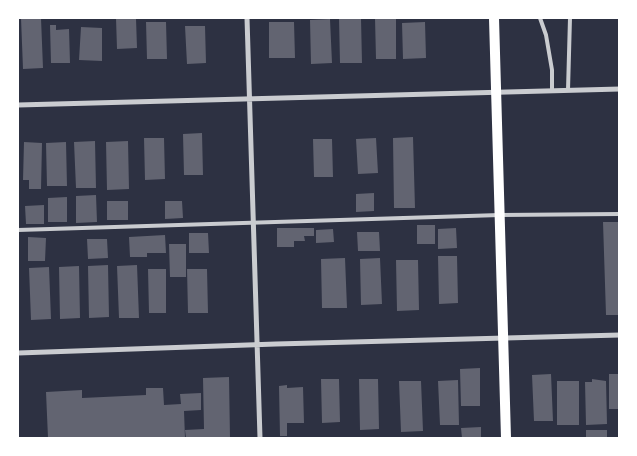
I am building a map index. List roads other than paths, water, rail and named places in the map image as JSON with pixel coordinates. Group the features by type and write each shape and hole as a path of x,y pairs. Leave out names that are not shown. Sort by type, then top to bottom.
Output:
{"main road":[{"path":"494,18 506,438"}],"street":[{"path":"247,18 260,438"},
{"path":"18,105 620,89"},
{"path":"18,353 257,344 620,335"}],"lane":[{"path":"540,18 546,35 552,70 552,91"},
{"path":"568,90 570,18"},
{"path":"18,230 500,215 620,214"}]}
